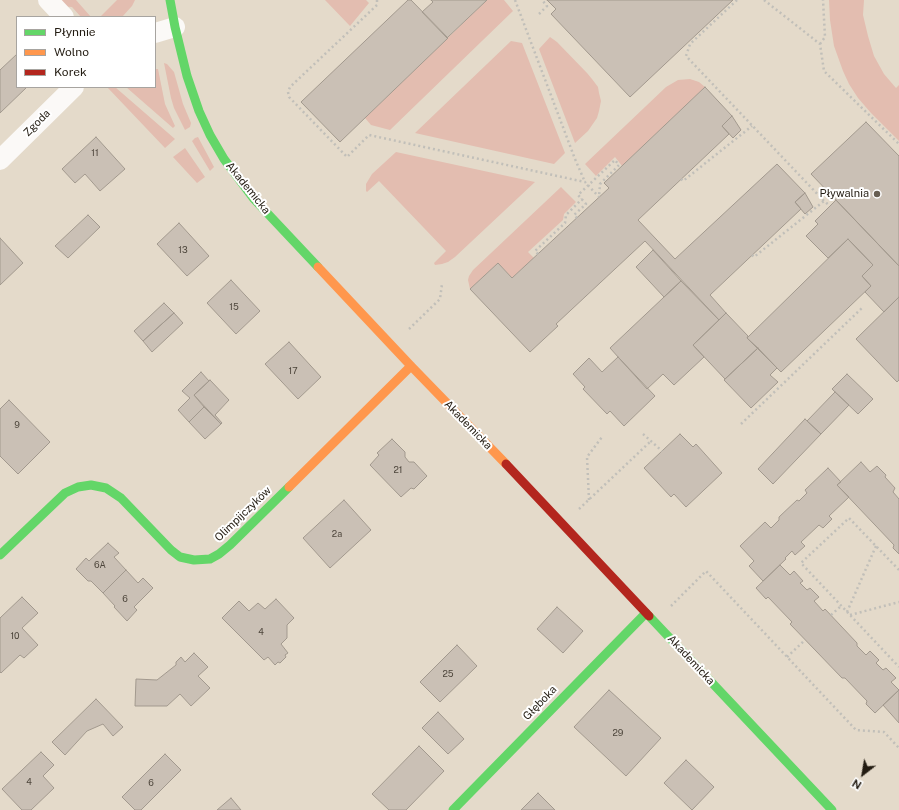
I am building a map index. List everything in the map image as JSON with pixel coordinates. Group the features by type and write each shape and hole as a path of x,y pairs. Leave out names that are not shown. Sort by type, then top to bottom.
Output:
{"street":[{"path":"48,0 63,16"},
{"name":"Akademicka","path":"170,0 187,76 199,111 210,135 224,159 254,199 478,434 832,810"},
{"path":"156,33 175,27"},
{"name":"Zgoda","path":"0,160 73,88"},
{"name":"Olimpijczyków","path":"0,555 65,493 78,487 91,485 106,488 121,498 171,550 180,557 194,560 210,559 230,545 412,366"},
{"name":"Głęboka","path":"453,810 646,613"}],"path":[{"path":"377,0 377,5 290,87 288,92 289,97 346,157 370,135 585,182"},
{"path":"515,0 585,182 588,186 599,197 600,184 619,165 615,160 588,186 578,195 586,204 574,215 577,218"},
{"path":"539,14 547,6 542,0"},
{"path":"737,0 690,44 686,56 830,206"},
{"path":"764,0 820,44 824,71 899,144"},
{"path":"820,44 825,37 824,0"},
{"path":"681,179 683,181 752,126"},
{"path":"538,254 535,251 565,223 566,215 582,199"},
{"path":"752,255 754,257 824,201"},
{"path":"409,329 440,299 442,284"},
{"path":"742,424 862,308"},
{"path":"644,434 662,452"},
{"path":"589,500 586,457 602,437"},
{"path":"579,509 651,441"},
{"path":"899,570 849,518 802,563 899,666"},
{"path":"847,612 876,546"},
{"path":"671,607 706,571 856,730 884,732 899,748"},
{"path":"850,615 899,602"},
{"path":"831,615 842,606"},
{"path":"787,657 805,640"}],"shaded area":[{"path":"54,0 76,0 90,16 80,16 72,7 59,6"},
{"path":"117,0 135,0 132,6 123,16 101,16"},
{"path":"325,0 366,0 369,3 350,26"},
{"path":"487,0 504,0 513,11 390,130 371,125 365,118"},
{"path":"829,0 864,0 863,15 874,56 884,74 896,88 899,85 899,141 871,113 858,98 849,84 834,46"},
{"path":"550,37 557,42 587,73 598,87 601,101 597,118 588,131 575,143 539,49"},
{"path":"511,41 522,43 565,153 554,164 415,133"},
{"path":"164,63 167,64 174,72 183,104 191,123 190,127 185,130 174,108"},
{"path":"156,69 158,69 165,104 175,126 173,128 127,88 156,88"},
{"path":"690,79 699,82 705,87 622,166 615,157 596,176 585,164 666,87 678,80"},
{"path":"108,88 116,88 175,139 165,148"},
{"path":"198,137 214,167 210,171 192,141"},
{"path":"185,148 205,177 197,183 173,157"},
{"path":"396,152 535,182 455,257 448,262 435,265 434,263 446,251 379,181 367,192 366,191 366,184 372,174"},
{"path":"561,187 576,202 564,214 563,220 528,252 534,258 512,278 498,263 470,289 468,280 473,270"}],"building":[{"path":"408,0 411,0 448,38 340,142 301,102"},
{"path":"431,0 487,0 447,38 422,12 433,2"},
{"path":"547,0 733,0 630,97 551,14 556,9"},
{"path":"16,55 16,88 26,88 0,113 0,70"},
{"path":"705,87 732,116 722,126 729,134 638,220 675,259 777,164 805,193 795,202 801,209 710,295 726,313 719,320 645,241 556,324 558,326 530,352 470,289 498,263 512,278 609,188 604,183"},
{"path":"732,116 741,130 733,138 722,126"},
{"path":"866,122 899,156 899,266 811,174"},
{"path":"96,137 125,169 100,191 85,174 75,183 62,169"},
{"path":"805,193 813,207 805,214 795,202"},
{"path":"836,200 899,266 899,297 884,312 865,292 871,286 862,276 873,265 848,239 828,258 806,236 818,224 815,221"},
{"path":"88,215 100,227 68,258 55,246"},
{"path":"179,223 209,256 187,276 157,244"},
{"path":"0,238 23,263 0,285"},
{"path":"848,239 873,265 862,276 871,286 781,372 747,338"},
{"path":"653,250 681,281 664,297 636,267"},
{"path":"231,280 260,311 236,334 207,303"},
{"path":"681,281 719,320 693,345 704,357 674,385 663,374 647,389 610,348"},
{"path":"899,297 899,380 897,382 856,339"},
{"path":"164,303 174,313 143,341 134,331"},
{"path":"174,313 183,323 152,352 143,341"},
{"path":"726,313 748,336 747,338 758,348 725,379 693,345"},
{"path":"289,342 321,377 298,399 265,364"},
{"path":"758,348 777,368 770,375 778,382 751,408 724,380"},
{"path":"618,357 655,396 624,426 610,411 607,414 583,389 585,387 573,374 589,358 602,372"},
{"path":"201,372 209,381 194,395 204,407 189,422 178,410 190,398 182,391"},
{"path":"847,374 873,399 858,414 832,389"},
{"path":"210,380 229,400 215,415 222,423 221,424 194,395"},
{"path":"835,392 849,405 821,434 807,421"},
{"path":"9,400 50,442 18,474 0,456 0,409"},
{"path":"204,407 221,424 205,439 189,422"},
{"path":"805,419 821,434 773,484 758,469"},
{"path":"680,434 693,447 696,444 722,473 686,507 674,494 671,497 644,468"},
{"path":"392,439 405,452 405,457 409,462 414,462 427,476 414,489 411,488 401,497 370,465 379,455 377,453"},
{"path":"861,462 870,472 877,466 886,475 885,477 895,488 893,492 899,499 899,554 893,548 894,545 837,485"},
{"path":"828,468 841,482 837,485 849,497 829,516 832,519 823,528 819,525 801,542 805,546 795,555 792,551 785,558 786,559 763,581 749,566 754,561 740,546 765,522 771,528 779,520 779,517 807,493 805,490"},
{"path":"344,500 371,530 330,568 303,538"},
{"path":"108,543 119,553 114,557 126,570 103,593 76,569 86,558 89,561"},
{"path":"780,565 790,575 794,571 803,581 800,583 807,590 810,588 819,597 814,601 823,611 825,609 857,643 857,646 866,655 870,651 879,660 876,663 883,670 886,668 896,678 891,682 899,690 875,713 866,704 867,701 845,678 842,678 790,624 792,622 768,597 766,599 756,588"},
{"path":"126,570 138,583 143,578 153,588 134,607 137,610 127,621 103,593"},
{"path":"22,597 38,613 22,628 38,645 24,658 20,655 1,673 0,618"},
{"path":"276,599 294,618 287,625 287,638 281,644 288,653 280,663 278,662 275,665 268,657 264,660 222,618 239,601 249,611 258,603 265,609"},
{"path":"557,607 583,631 563,653 537,629"},
{"path":"457,645 477,666 440,702 420,682"},
{"path":"194,653 208,667 198,676 210,688 191,706 180,694 167,706 135,706 136,679 157,680 176,665 176,662 181,657 185,662"},
{"path":"609,690 661,738 626,776 574,727"},
{"path":"899,690 899,723 883,705"},
{"path":"96,699 123,727 113,736 103,724 87,731 65,755 52,742"},
{"path":"438,712 464,739 448,754 422,728"},
{"path":"419,746 444,771 406,810 389,810 372,794"},
{"path":"41,752 54,765 43,776 54,788 31,810 22,810 2,789"},
{"path":"165,754 181,770 141,810 135,810 122,797"},
{"path":"686,760 714,787 692,810 664,783"},
{"path":"538,793 555,810 521,810"},
{"path":"231,798 241,810 217,810"}],"traffic: fast":[{"path":"170,0 187,76 199,111 210,135 224,159 254,199 318,267"},
{"path":"0,555 65,493 78,487 91,485 106,488 121,498 171,550 180,557 194,560 210,559 230,545 289,487"},
{"path":"453,810 646,613"},
{"path":"649,616 832,810"}],"traffic: slow":[{"path":"318,267 506,464"},
{"path":"289,487 411,366"}],"traffic: jam":[{"path":"506,464 649,616"}],"place":[{"name":"Pływalnia","path":"877,194"}]}
